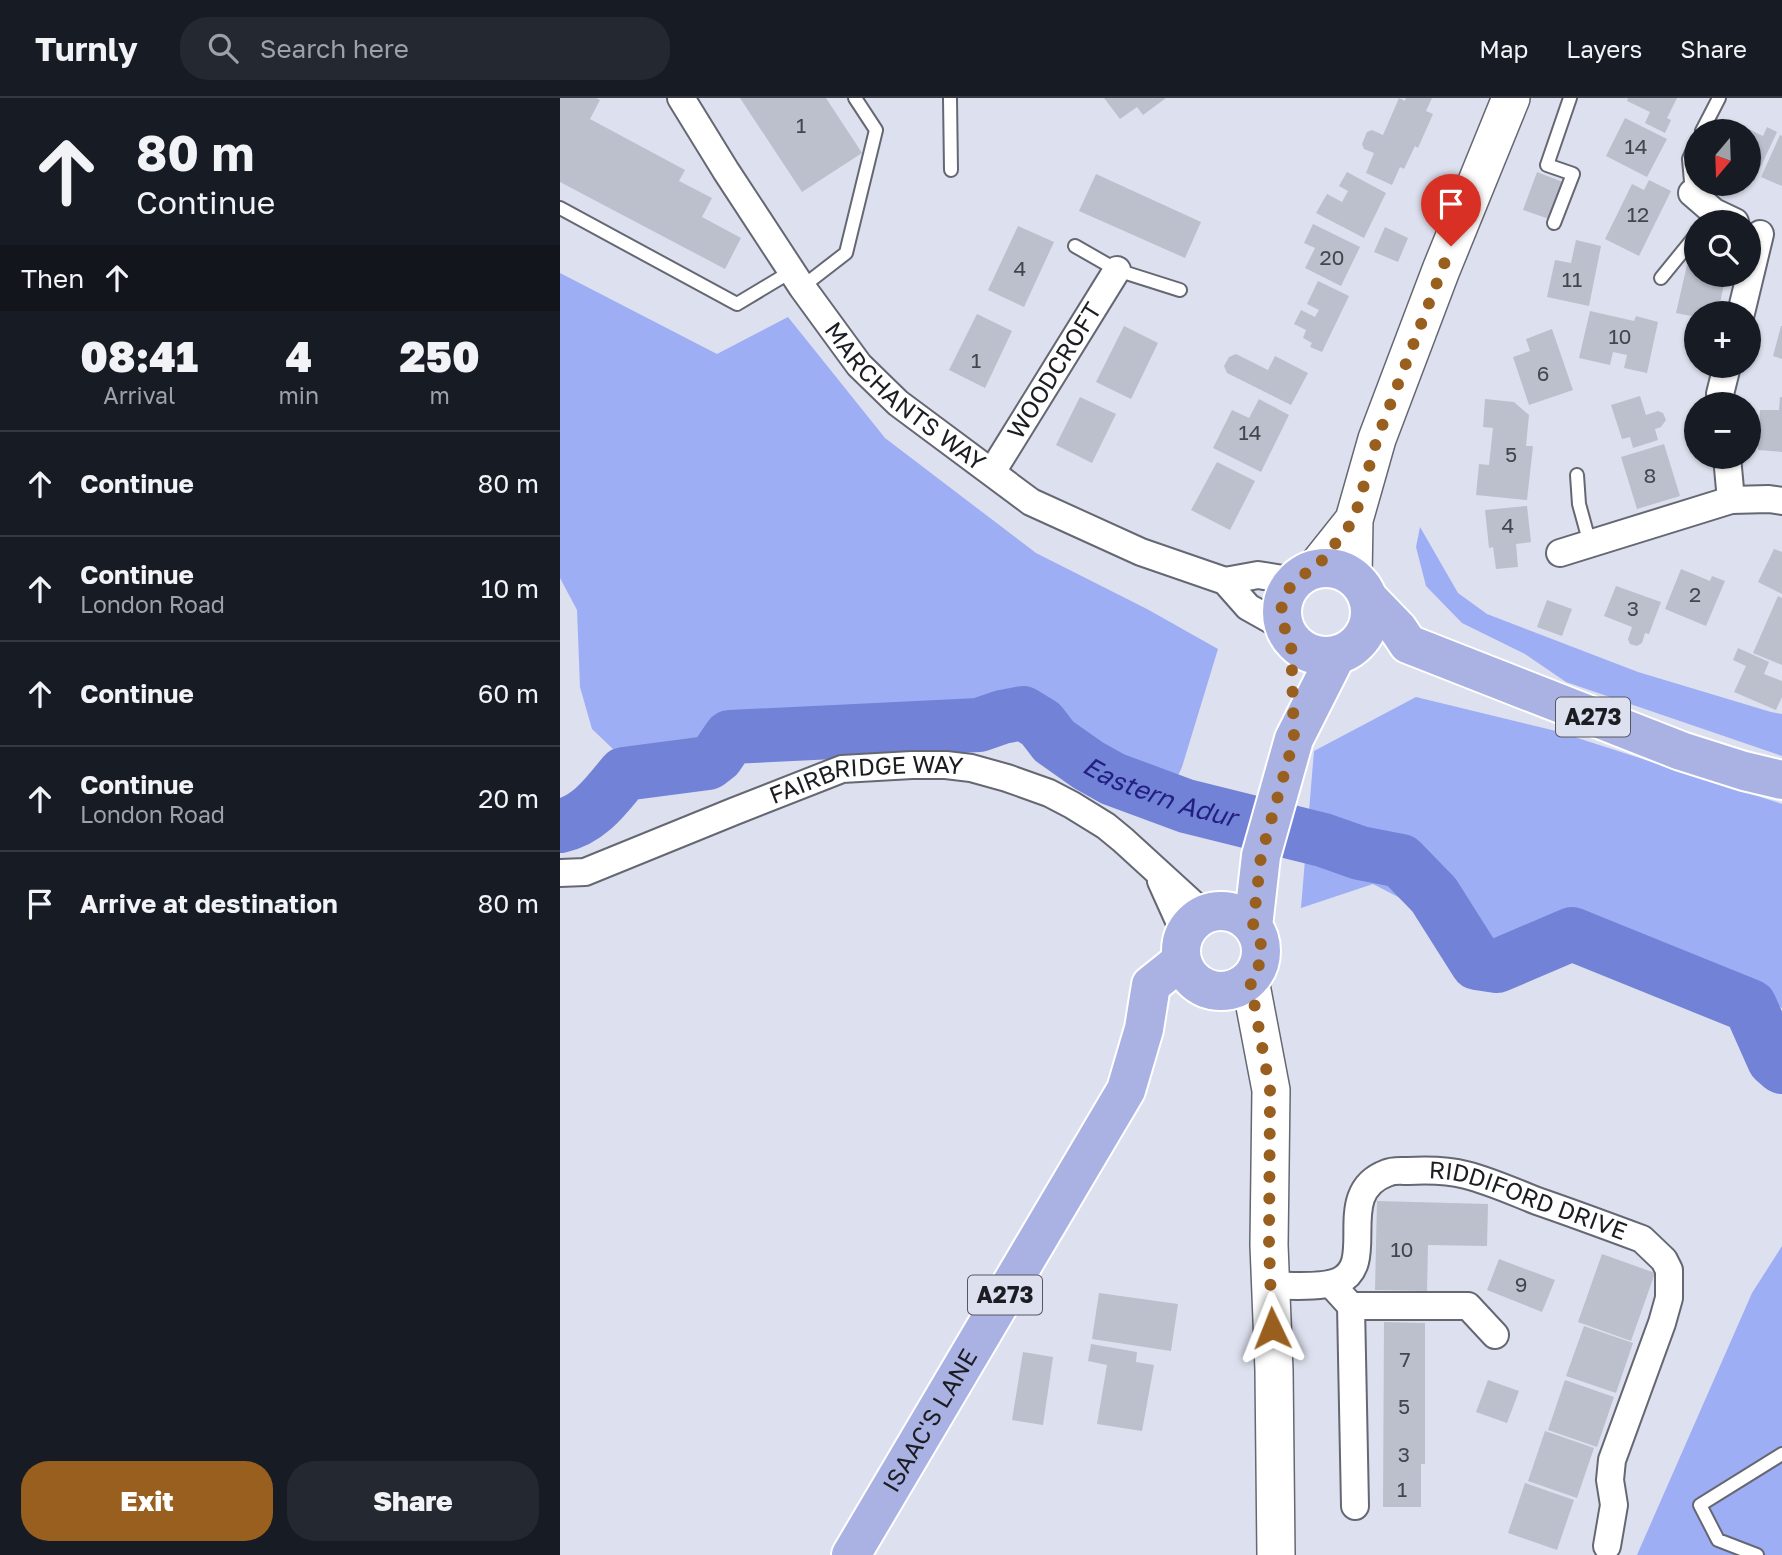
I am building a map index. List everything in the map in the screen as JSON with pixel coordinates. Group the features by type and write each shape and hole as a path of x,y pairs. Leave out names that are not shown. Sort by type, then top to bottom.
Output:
{"main road":[{"path":"1354,520 1285,594 1281,610 1287,633 1303,651 1319,657 1349,647 1369,625 1371,612 1361,588 1354,520 1377,439 1441,270 1511,98"},
{"path":"1305,575 1328,568 1342,570 1361,588"},
{"name":"A273","path":"1361,588 1408,644 1681,751 1782,780"},
{"name":"A273","path":"1287,633 1294,739"},
{"name":"A273","path":"1253,926 1261,856 1294,739 1349,647 1392,649 1408,644"},
{"name":"A273","path":"1208,953 1261,856"},
{"path":"1228,911 1242,916 1253,926 1260,939 1262,953 1258,968 1208,953 1228,911"},
{"path":"1208,953 1262,1038 1270,1090 1270,1285 1274,1370 1276,1555"},
{"name":"ISAAC'S LANE","path":"851,1555 1126,1090 1144,1029 1151,985 1208,953"}],"street":[{"name":"MARCHANTS WAY","path":"681,98 797,279 859,365 898,403 1031,502 1142,552 1225,581 1248,607 1287,633"},
{"path":"1695,196 1709,210"},
{"path":"1744,301 1764,234"},
{"name":"WOODCROFT","path":"992,472 1117,270"},
{"path":"1728,469 1731,500"},
{"path":"1560,553 1731,500 1782,501"},
{"name":"MARCHANTS WAY","path":"1225,581 1258,575 1305,575"},
{"name":"FAIRBRIDGE WAY","path":"560,873 586,872 842,769 912,765 971,768 1049,793 1106,827 1157,873 1208,953"},
{"name":"RIDDIFORD DRIVE","path":"1331,1284 1342,1280 1354,1262 1360,1198 1369,1182 1389,1171 1428,1170 1467,1175 1642,1239 1654,1249 1669,1270 1669,1298 1612,1460 1610,1480 1614,1505 1607,1546"},
{"path":"1270,1285 1331,1284 1351,1306 1355,1506"},
{"path":"1351,1306 1468,1306 1495,1335"}],"lane":[{"path":"560,208 737,304 797,279 846,253 876,130 855,98"},
{"path":"950,98 951,170"},
{"path":"1554,223 1573,174 1547,165 1570,98"},
{"path":"1708,119 1718,98"},
{"path":"1075,246 1117,270 1180,290"},
{"path":"1661,278 1684,250"},
{"path":"1577,475 1580,504 1590,544"},
{"path":"1757,1555 1718,1541 1700,1505 1782,1454"}],"shaded area":[{"path":"560,273 717,354 788,317 885,438 1036,553 1147,609 1218,649 1182,767 1167,799 1029,708 942,729 781,738 607,767 613,749 592,729 580,687 577,610 560,578"},
{"path":"1420,527 1458,593 1487,614 1638,672 1782,714 1782,756 1566,682 1525,654 1462,623 1426,586 1416,547"},
{"path":"1416,697 1556,731 1782,804 1782,1008 1661,959 1544,919 1485,942 1373,884 1301,908 1314,751"},
{"path":"1782,1246 1782,1555 1637,1555 1752,1293"}],"building":[{"path":"560,98 600,100 590,119 685,170 679,181 712,198 702,217 741,238 725,269 560,182"},
{"path":"740,98 826,98 862,153 802,192"},
{"path":"1104,98 1166,98 1143,115 1137,107 1120,119"},
{"path":"1399,98 1405,101 1406,98 1432,98 1426,111 1433,114 1418,148 1415,146 1404,169 1400,167 1392,185 1366,173 1374,153 1364,149 1362,144 1367,132 1372,130 1383,135"},
{"path":"1628,98 1677,98 1667,118 1671,120 1665,133 1645,123 1650,112 1627,101"},
{"path":"1625,118 1667,139 1647,177 1606,156"},
{"path":"1767,127 1777,132 1761,166 1761,135 1763,136"},
{"path":"1780,135 1782,186 1761,177"},
{"path":"1347,172 1386,193 1364,238 1316,213 1327,194 1342,202 1348,191 1339,186"},
{"path":"1537,172 1563,182 1549,219 1523,210"},
{"path":"1096,174 1201,222 1185,258 1079,211"},
{"path":"1649,180 1671,191 1639,256 1605,239 1632,184 1644,190"},
{"path":"1313,224 1360,247 1341,286 1305,268 1315,248 1304,243"},
{"path":"1018,226 1054,242 1024,307 988,290"},
{"path":"1385,227 1408,238 1398,262 1374,252"},
{"path":"1576,240 1601,246 1589,306 1547,297 1555,260 1571,263"},
{"path":"1684,278 1684,287 1723,287 1720,301 1684,301 1684,315 1676,313"},
{"path":"1318,281 1349,296 1322,352 1310,347 1312,343 1303,338 1306,330 1294,324 1301,310 1315,317 1319,310 1307,304"},
{"path":"1590,311 1634,321 1636,316 1658,322 1647,373 1624,368 1627,355 1613,352 1610,365 1579,358"},
{"path":"977,314 1012,331 985,388 949,370"},
{"path":"1124,326 1158,343 1131,399 1096,382"},
{"path":"1782,326 1782,359 1773,356"},
{"path":"1552,329 1573,390 1529,405 1513,357 1530,351 1526,339"},
{"path":"1236,354 1268,370 1275,356 1308,373 1291,405 1227,373 1224,366 1229,357"},
{"path":"1640,396 1646,415 1658,411 1663,413 1666,420 1661,427 1655,429 1658,440 1633,448 1630,437 1622,439 1611,405"},
{"path":"1080,397 1116,414 1092,463 1056,445"},
{"path":"1782,397 1782,452 1761,450 1761,410 1779,410"},
{"path":"1259,399 1289,415 1261,472 1213,448 1232,410 1249,418"},
{"path":"1485,399 1514,402 1529,415 1526,446 1533,446 1527,500 1476,495 1479,464 1489,465 1493,428 1483,427"},
{"path":"1664,444 1680,496 1637,509 1621,457"},
{"path":"1217,462 1255,481 1230,530 1191,510"},
{"path":"1527,506 1531,542 1516,544 1518,567 1496,569 1493,547 1489,548 1485,510"},
{"path":"1774,549 1782,552 1782,594 1758,582"},
{"path":"1681,569 1710,581 1712,576 1725,581 1706,626 1665,609"},
{"path":"1616,586 1661,602 1649,634 1645,633 1642,643 1637,646 1630,644 1628,639 1632,627 1604,616"},
{"path":"1778,596 1782,598 1782,665 1753,653"},
{"path":"1547,600 1572,609 1562,636 1537,627"},
{"path":"1738,648 1769,662 1764,674 1782,681 1782,697 1776,710 1734,692 1746,666 1733,660"},
{"path":"1377,1201 1488,1204 1487,1246 1428,1245 1427,1291 1375,1290"},
{"path":"1602,1254 1655,1273 1631,1341 1578,1322"},
{"path":"1499,1259 1555,1280 1542,1312 1487,1290"},
{"path":"1099,1293 1178,1304 1171,1351 1092,1339"},
{"path":"1384,1322 1425,1323 1425,1464 1421,1464 1421,1507 1383,1507"},
{"path":"1584,1326 1633,1343 1616,1393 1566,1376"},
{"path":"1091,1344 1137,1352 1136,1362 1154,1365 1142,1431 1097,1424 1107,1365 1088,1361"},
{"path":"1023,1352 1053,1357 1043,1425 1012,1420"},
{"path":"1488,1380 1519,1391 1507,1423 1476,1412"},
{"path":"1565,1380 1614,1397 1597,1447 1548,1430"},
{"path":"1545,1431 1594,1448 1577,1498 1528,1481"},
{"path":"1525,1483 1574,1500 1557,1550 1508,1533"}],"waterway":[{"name":"Eastern Adur","path":"560,826 588,813 624,774 708,763 717,756 730,737 979,725 1023,713 1041,724 1054,741 1113,779 1186,806 1323,840 1360,853 1401,861 1434,895 1477,963 1497,966 1572,934 1750,1006 1774,1060 1782,1067"}],"route":[{"path":"1272,1328 1269,1245 1270,1090 1250,980 1258,968 1262,953 1260,939 1253,926 1261,856 1294,739 1291,640 1284,627 1281,610 1285,594 1295,581 1315,569 1354,520 1377,439 1451,246"}]}
